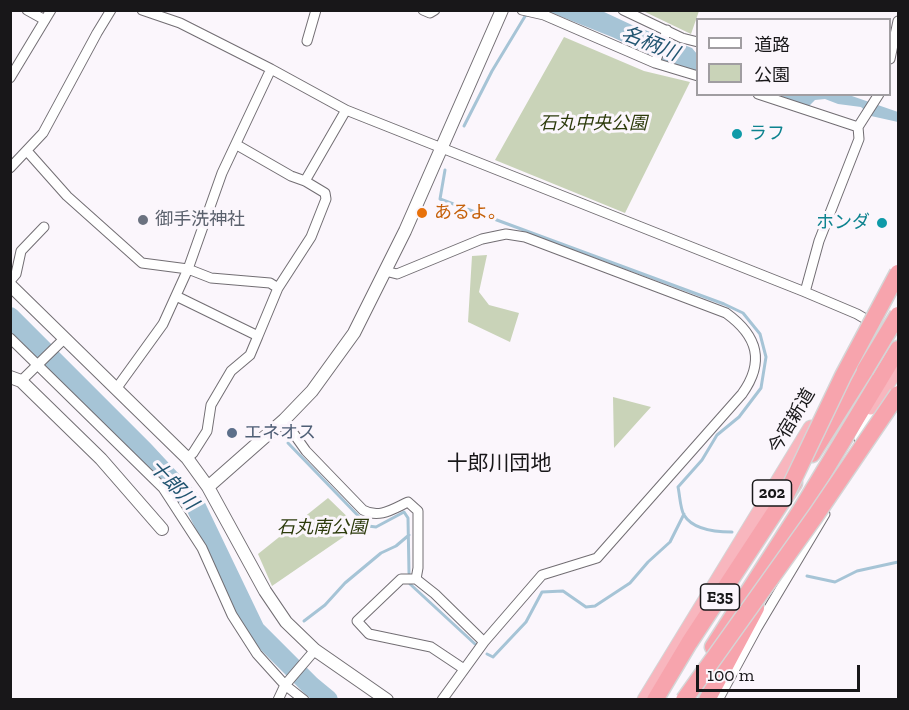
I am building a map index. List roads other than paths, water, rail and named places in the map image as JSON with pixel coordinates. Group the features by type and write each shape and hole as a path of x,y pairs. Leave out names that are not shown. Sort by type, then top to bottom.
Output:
{"highway":[{"path":"786,495 843,376 898,273"},
{"name":"今宿新道","path":"645,699 898,286"},
{"name":"E35","path":"655,699 898,315"},
{"name":"E35","path":"682,699 898,350"},
{"name":"202","path":"692,699 788,533 898,367"},
{"path":"682,699 816,514 898,394"},
{"path":"707,699 830,467"}],"street":[{"path":"27,10 45,20"},
{"path":"10,78 51,10"},
{"path":"10,168 44,134 111,10"},
{"path":"142,10 180,23 346,110 805,292 898,334"},
{"path":"307,41 316,10"},
{"path":"423,10 430,14 435,10"},
{"path":"208,488 284,420 312,391 354,333 442,148 502,10"},
{"path":"623,10 682,38 696,42"},
{"path":"526,11 543,15 656,63 696,75"},
{"path":"891,54 898,21"},
{"path":"656,63 667,30"},
{"path":"116,389 163,324 188,269 222,173 271,69"},
{"path":"764,96 858,127"},
{"path":"805,292 808,273 859,139 858,127 878,96"},
{"path":"305,181 346,110"},
{"path":"187,458 194,453 207,431 211,405 231,370 250,355 278,288 311,237 326,200 325,193 237,145"},
{"path":"27,150 66,196 142,263 188,269 211,278 270,283 278,288"},
{"path":"44,227 21,251 16,274 10,283 187,458 208,488 265,591 286,622 315,650 387,699"},
{"path":"385,271 397,274 482,239 506,234 525,237 726,313 741,324 750,336 756,357 752,380 742,394 597,558 542,575 484,642 442,699"},
{"path":"176,296 258,336"},
{"path":"65,338 38,366 16,379 101,459 162,529"},
{"path":"10,339 140,463 163,488 202,548 232,615 256,654 285,686 304,699"},
{"path":"718,699 757,628 824,518 844,466 898,367"},
{"path":"284,420 306,451 363,510 371,515 382,514 408,502 418,511 416,579"},
{"path":"464,669 431,647 369,634 357,621 401,579 416,579 435,594 484,642"},
{"path":"278,699 285,686 315,650"}],"water":[{"name":"名柄川","path":"547,11 602,11 692,48 696,53 696,72 678,68 612,37"},
{"path":"774,96 852,96 898,112 898,122 871,116 861,107 838,104 825,99 815,100 809,106"}],"waterway":[{"path":"464,126 492,71 527,13"},
{"path":"445,170 440,199 724,304 743,313 760,334 766,357 761,388 739,417 717,435 702,460 678,487 682,509 688,520 705,529 732,532"},
{"name":"十郎川","path":"10,317 144,451 196,507 255,630 328,700"},
{"path":"288,443 368,526 376,527 404,512 408,518 409,573"},
{"path":"487,654 493,657 526,622 542,592 563,591 586,607 595,606 630,583 670,542 684,514"},
{"path":"304,621 325,605 345,583 381,553 396,546 409,535"},
{"path":"807,576 835,582 857,571 898,562"},
{"path":"410,584 475,644"}],"place":[{"name":"ラフ","path":"737,134"},
{"name":"あるよ。","path":"422,213"},
{"name":"御手洗神社","path":"143,220"},
{"name":"ホンダ","path":"882,223"},
{"name":"エネオス","path":"232,433"}],"district":[{"name":"十郎川団地","path":"499,464"}],"park label":[{"name":"石丸中央公園","path":"593,124"},
{"name":"石丸南公園","path":"322,528"}]}
